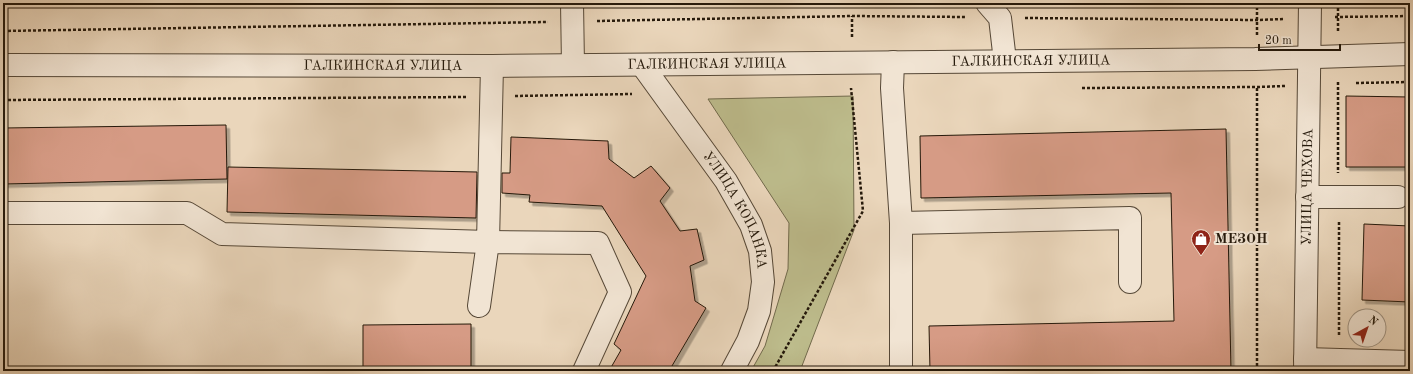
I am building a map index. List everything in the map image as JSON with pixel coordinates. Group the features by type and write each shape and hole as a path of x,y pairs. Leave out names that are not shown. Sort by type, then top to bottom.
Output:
{"street":[{"name":"УЛИЦА ЧЕХОВА","path":"1305,365 1310,3"},
{"path":"993,10 1004,61"},
{"path":"572,12 573,65"},
{"name":"ГАЛКИНСКАЯ УЛИЦА","path":"3,65 642,65 1255,59 1410,54"},
{"path":"893,62 892,88 901,223 901,371"},
{"name":"УЛИЦА КОПАНКА","path":"642,65 726,180 751,225 760,251 763,282 759,311 748,341 732,371"},
{"path":"479,306 488,242 492,66"},
{"path":"1307,197 1398,197"},
{"path":"3,213 187,213 222,234 488,242 598,243 620,292 584,371"},
{"path":"901,223 1130,218 1130,282"},
{"path":"1305,365 1410,362"}],"path":[{"path":"1257,3 1255,59 1257,371"},
{"path":"3,31 572,12 852,16 993,10 1257,20"},
{"path":"1338,17 1410,16"},
{"path":"1354,83 1410,82"},
{"path":"1338,83 1346,83"},
{"path":"773,371 863,211 852,88 844,88"},
{"path":"3,100 662,93"}],"shaded area":[{"path":"853,96 854,230 800,371 751,371 765,346 788,269 789,223 708,99"}],"building":[{"path":"1346,96 1410,97 1410,167 1346,167"},
{"path":"226,125 227,179 3,184 3,128"},
{"path":"1226,129 1231,371 930,371 929,326 1174,321 1171,193 921,198 920,136"},
{"path":"511,137 608,141 609,159 634,178 651,166 670,188 660,201 680,231 697,229 704,260 690,266 695,301 706,308 669,371 609,371 621,350 614,344 646,276 602,206 529,202 530,195 502,193 502,173 510,173"},
{"path":"228,167 477,172 476,218 227,212"},
{"path":"1364,224 1410,226 1410,302 1362,300"},
{"path":"471,324 471,371 363,371 363,325"}],"place":[{"name":"МЕЗОН","path":"1201,256"}]}
